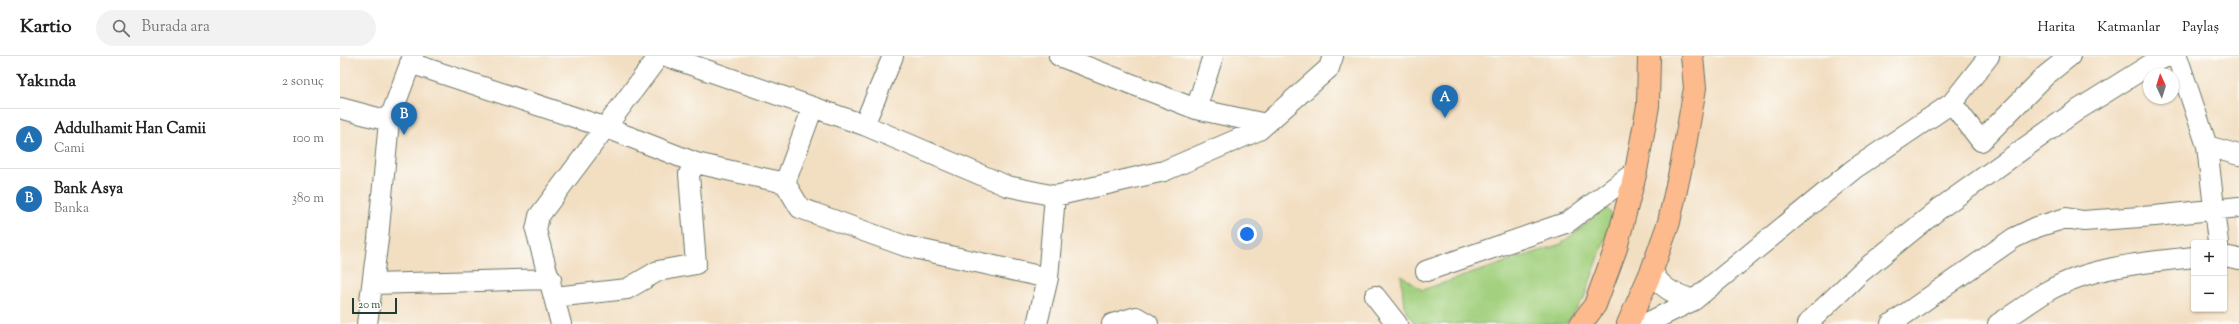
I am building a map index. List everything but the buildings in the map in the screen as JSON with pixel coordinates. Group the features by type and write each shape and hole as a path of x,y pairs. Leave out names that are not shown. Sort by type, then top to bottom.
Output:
{"main road":[{"path":"1581,324 1595,305 1616,248 1636,171 1648,106 1649,56"},
{"path":"1628,324 1652,270 1669,222 1682,162 1695,88 1692,56"}],"street":[{"path":"561,324 536,230 539,216 607,128 659,56"},
{"path":"666,56 687,60 864,125 1007,186 1055,196 1164,171 1259,130 1329,68 1333,56"},
{"path":"864,125 893,56"},
{"path":"1059,56 1196,109 1266,124"},
{"path":"1196,109 1213,56"},
{"path":"1645,324 1694,300 1854,169 1952,103 1989,56"},
{"path":"1952,103 1981,141 2045,76 2070,56"},
{"path":"1807,324 1860,273 1939,209 2076,111 2151,64 2168,56"},
{"path":"2177,56 2207,146 2216,210 2218,240"},
{"path":"367,324 373,284 389,121 412,59 607,128 696,163 785,183 800,208 905,246 1048,278"},
{"path":"785,183 813,107"},
{"path":"340,108 389,121"},
{"path":"2207,146 2239,155"},
{"path":"373,284 627,289 658,271 696,264 689,174 696,163"},
{"path":"1426,271 1568,222 1636,171"},
{"path":"1037,324 1048,278 1055,196"},
{"path":"1891,324 2014,238 2066,218 2083,221 2155,216 2239,207"},
{"path":"1998,324 2047,292 2077,278 2142,262 2191,257"},
{"path":"2227,257 2239,260"},
{"path":"1652,270 1656,280 1672,294 1694,300"},
{"path":"1375,296 1397,324"},
{"path":"1112,324 1136,317 1148,324"}],"green space":[{"path":"1606,207 1613,217 1584,298 1566,324 1415,324 1404,306 1401,275 1422,290 1561,244"}],"place":[{"name":"Addulhamit Han Camii","path":"1445,118"},
{"name":"Bank Asya","path":"404,135"}]}
